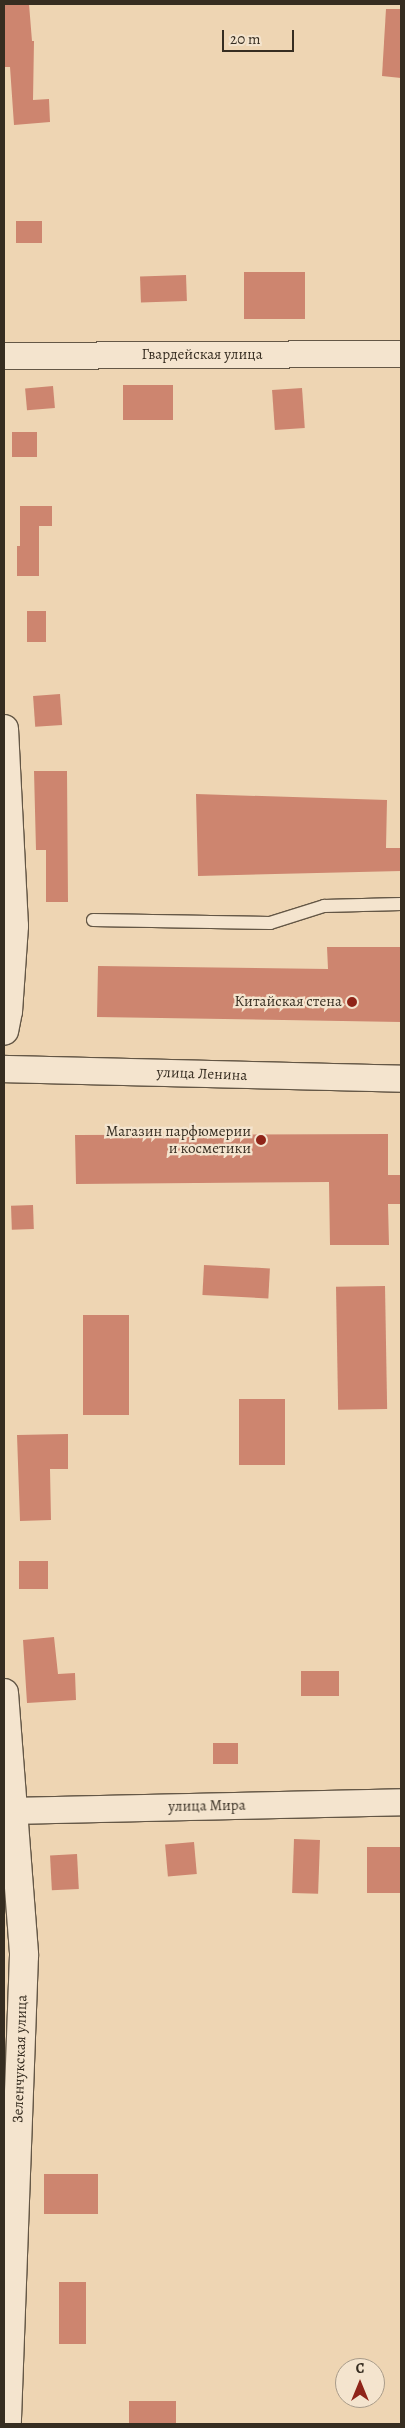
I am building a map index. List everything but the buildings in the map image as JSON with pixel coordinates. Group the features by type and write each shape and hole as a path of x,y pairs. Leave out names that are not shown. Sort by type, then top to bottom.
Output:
{"street":[{"name":"Гвардейская улица","path":"4,356 401,354"},
{"path":"4,729 14,926 8,1011 4,1031"},
{"name":"улица Ленина","path":"4,1069 401,1079"},
{"name":"Зеленчукская улица","path":"4,1694 24,1955 7,2424"},
{"name":"улица Мира","path":"12,1811 401,1802"}],"lane":[{"path":"93,920 270,923 324,906 401,904"}],"place":[{"name":"Китайская стена","path":"352,1002"},
{"name":"Магазин парфюмерии и косметики","path":"261,1140"}]}
